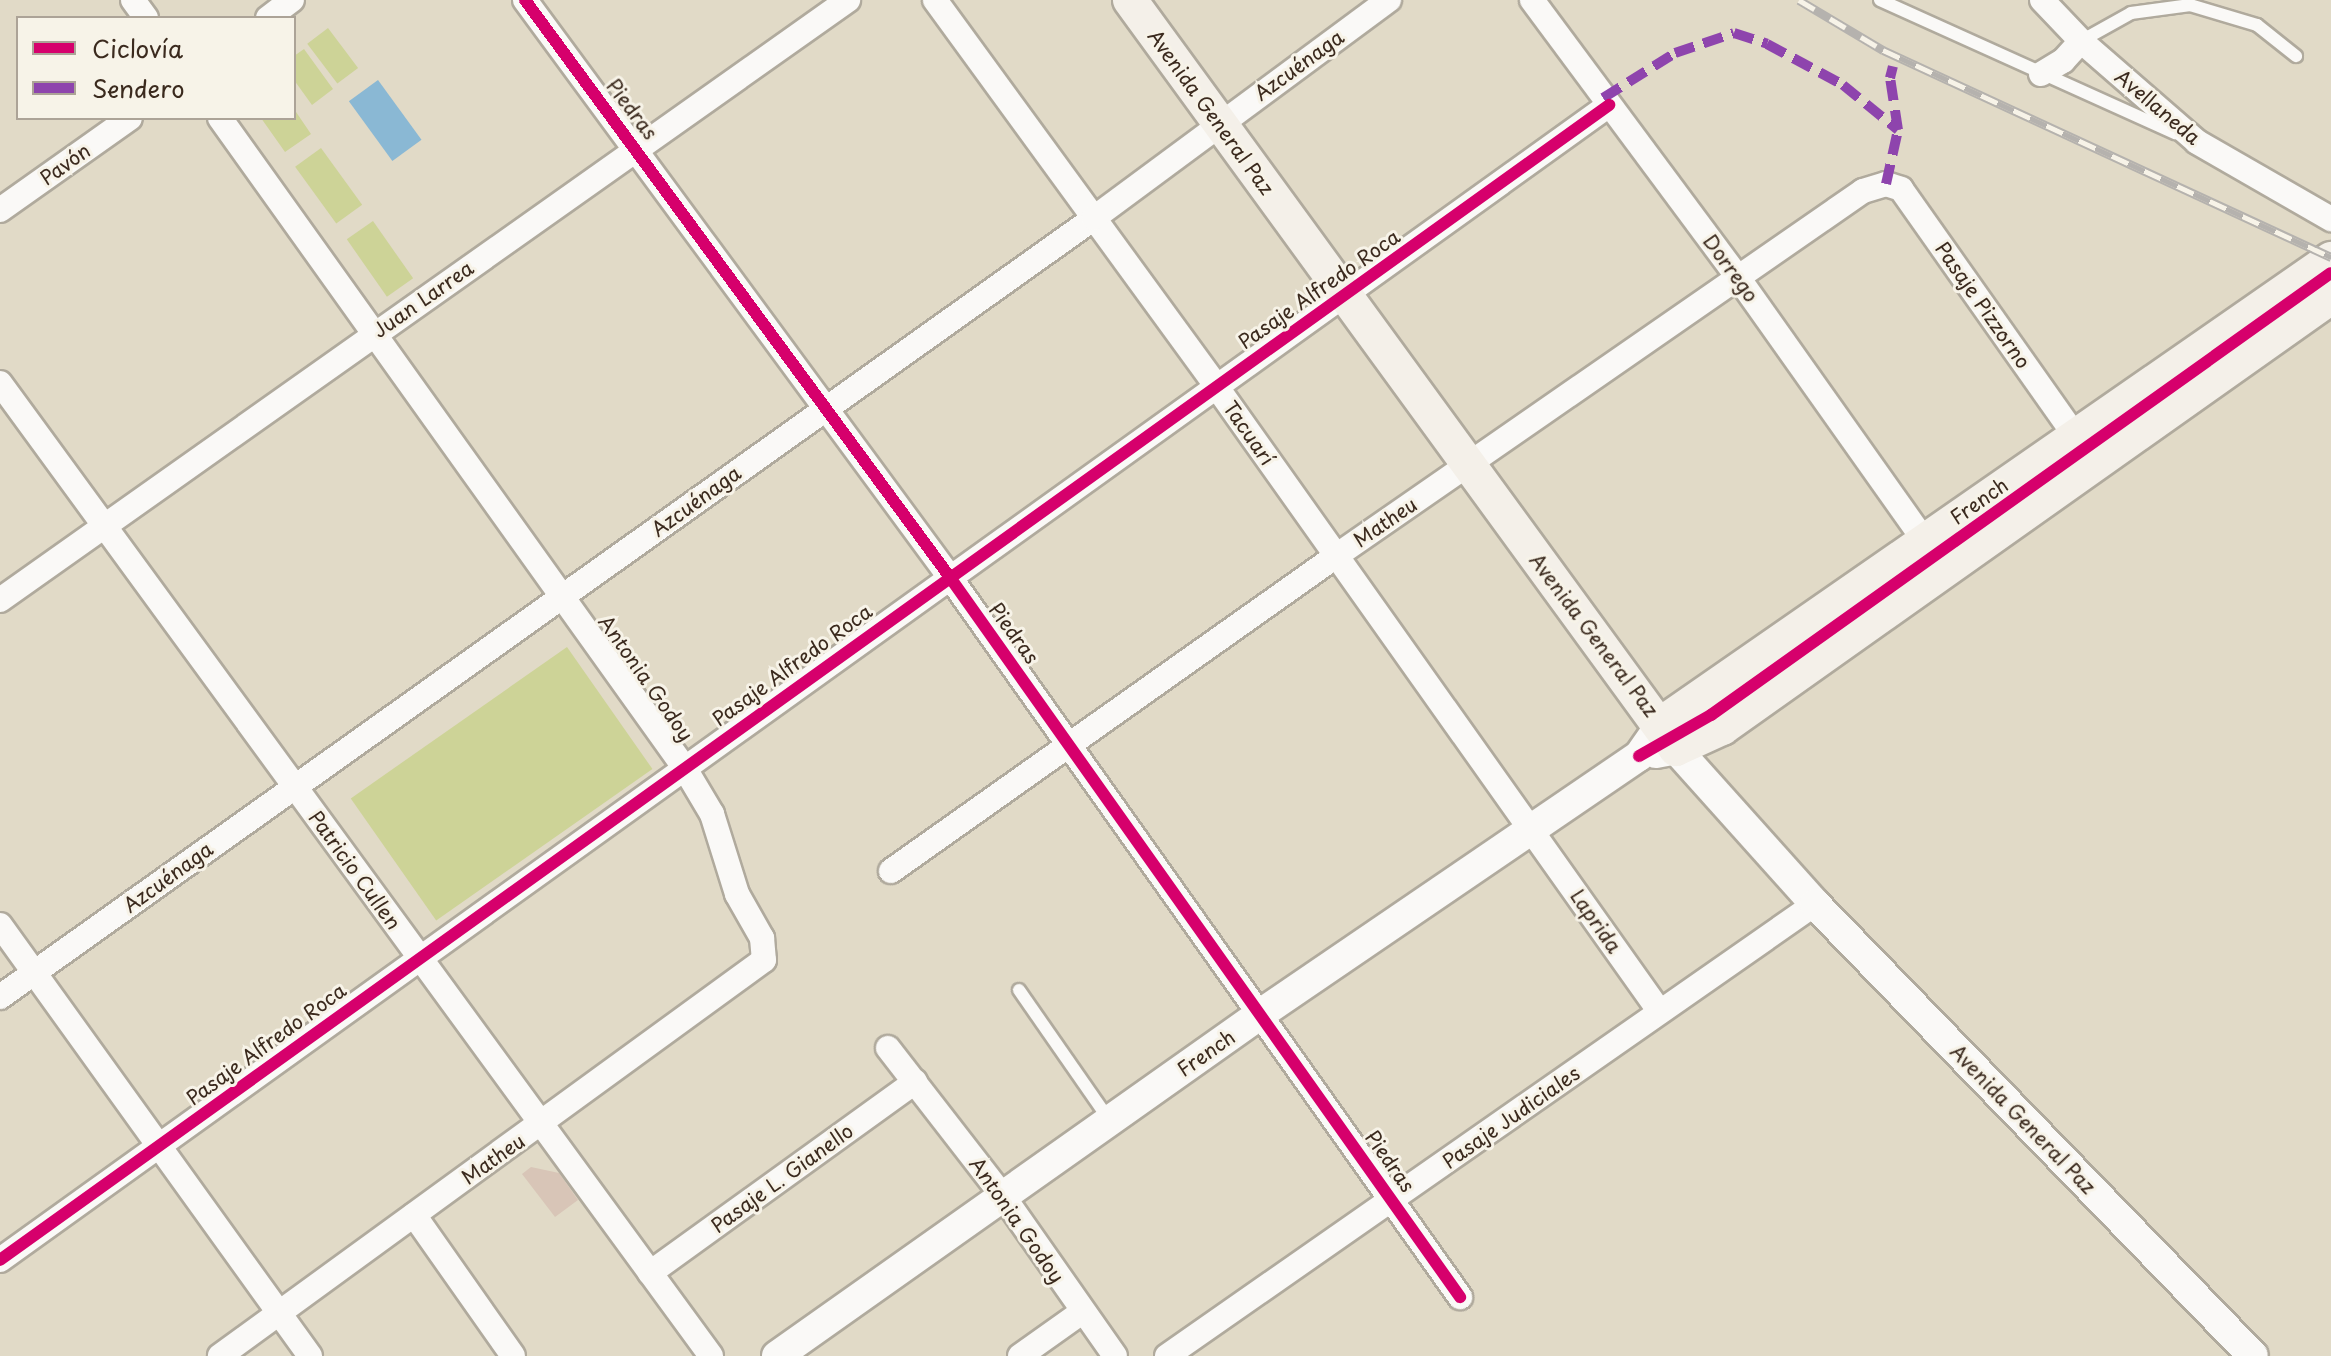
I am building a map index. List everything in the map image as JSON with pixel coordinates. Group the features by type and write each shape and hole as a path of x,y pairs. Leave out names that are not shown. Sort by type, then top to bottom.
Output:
{"main road":[{"name":"Avenida General Paz","path":"1130,0 1467,466 1669,737"},
{"name":"French","path":"1669,737 1923,539 2331,259"},
{"name":"French","path":"1669,737 1722,728 2331,297"}],"street":[{"path":"271,16 292,0"},
{"name":"Piedras","path":"525,0 949,576 1262,1013 1460,1297"},
{"name":"Juan Larrea","path":"0,600 636,147 848,0"},
{"name":"Tacuarí","path":"935,0 1216,386 1532,829"},
{"name":"Azcuénaga","path":"0,997 1094,218 1389,0"},
{"name":"Dorrego","path":"1532,0 1737,276 1923,539"},
{"name":"Avellaneda","path":"2042,0 2081,41 2197,142 2331,219"},
{"path":"2041,74 2063,61 2081,41"},
{"name":"Pasaje Alfredo Roca","path":"0,1260 1609,105"},
{"name":"Pavón","path":"0,210 127,120"},
{"name":"Antonia Godoy","path":"221,120 684,767 712,814 737,894 762,938 764,960"},
{"name":"Matheu","path":"891,871 1737,276 1863,191 1886,184"},
{"name":"Pasaje Pizzorno","path":"1886,184 1901,189 2074,434"},
{"name":"Patricio Cullen","path":"0,383 711,1356"},
{"name":"French","path":"777,1356 1262,1013 1669,737"},
{"name":"Avenida General Paz","path":"1669,737 1815,904 2253,1356"},
{"name":"Laprida","path":"1532,829 1660,1012"},
{"name":"Pasaje Judiciales","path":"1167,1356 1815,904"},
{"path":"0,925 310,1356"},
{"name":"Matheu","path":"220,1356 764,960"},
{"name":"Antonia Godoy","path":"888,1048 1003,1196 1115,1356"},
{"name":"Pasaje L. Gianello","path":"650,1273 915,1082"},
{"path":"414,1215 513,1356"},
{"path":"1020,1356 1082,1312"}],"lane":[{"path":"1880,0 2197,142"},
{"path":"2131,13 2140,0"},
{"path":"2081,41 2131,13 2190,5 2257,25 2296,56"},
{"path":"1019,990 1110,1121"}],"green space":[{"path":"328,28 358,68 337,84 307,44"},
{"path":"304,49 333,89 312,105 296,83 296,55"},
{"path":"296,112 311,134 285,152 262,120 296,120"},
{"path":"321,148 362,205 336,223 295,167"},
{"path":"373,221 413,278 387,297 347,239"},
{"path":"567,647 652,769 436,920 351,798"}],"water":[{"path":"378,80 421,140 392,161 349,101"}],"building":[{"path":"531,1167 559,1173 578,1200 555,1217 522,1174"}],"railway":[{"path":"1799,0 1883,50 2331,257"}],"marked path":[{"path":"1603,98 1675,53 1734,33 1767,44 1843,85 1898,130"},
{"path":"1886,184 1898,130 1890,78 1893,66"}],"cycle path":[{"path":"525,0 949,576 1460,1297"},
{"path":"0,1260 1609,105"},
{"path":"1639,756 1711,715 2331,273"}]}
